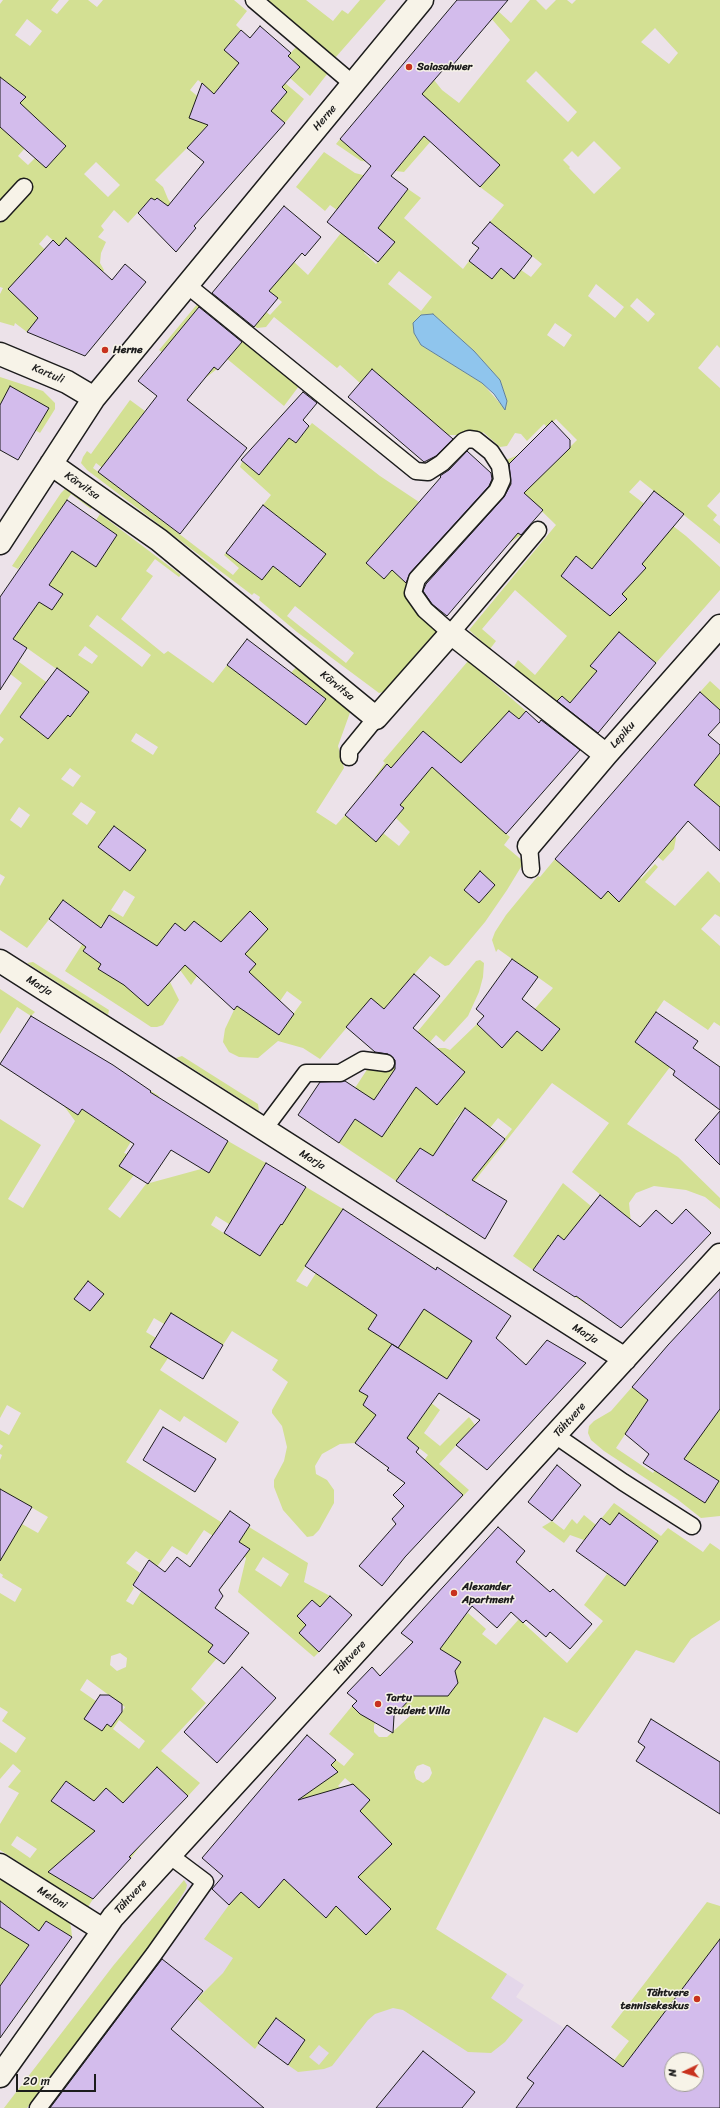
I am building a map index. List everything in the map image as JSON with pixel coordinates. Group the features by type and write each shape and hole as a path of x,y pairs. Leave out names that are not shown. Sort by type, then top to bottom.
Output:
{"street":[{"name":"Herne","path":"0,543 94,398 422,0"},
{"name":"Kartuli","path":"0,354 67,382 94,398"},
{"name":"Kõrvitsa","path":"51,464 159,540 376,718"},
{"name":"Lepiku","path":"529,846 720,626"},
{"path":"376,718 451,633 606,756"},
{"name":"Marja","path":"0,961 625,1359"},
{"name":"Tähtvere","path":"0,2076 113,1917 720,1255"},
{"name":"Meloni","path":"0,1865 103,1930"}],"lane":[{"path":"254,0 353,84"},
{"path":"0,213 24,187"},
{"path":"187,285 416,471 428,472 442,463 464,441 469,439 476,440 490,452 500,466 502,480 497,491 418,579 413,593 425,610 451,633 538,530"},
{"path":"350,758 349,751 376,718"},
{"path":"529,846 531,869"},
{"path":"264,1129 306,1073 340,1073 364,1060 386,1063"},
{"path":"555,1435 623,1482 692,1526"},
{"path":"38,2108 154,1954 205,1882 169,1855"}],"shaded area":[{"path":"260,1789 436,1929 524,1985 516,1997 561,2026 612,2063 579,2108 4,2108 113,1966"}],"green space":[{"path":"3,0 59,0 51,10 57,14 69,0 88,0 97,7 103,0 234,0 247,11 236,25 241,30 224,50 238,58 254,92 274,108 287,92 282,87 285,83 304,99 285,123 251,95 233,98 219,87 214,94 198,80 190,90 218,113 187,148 155,180 163,187 174,208 196,228 157,198 155,200 151,198 128,223 114,210 101,226 104,230 98,237 106,242 101,253 100,263 104,270 99,278 47,307 27,332 15,323 14,326 0,322 0,294 3,288 0,287 0,223 30,191 18,180 0,202 0,107 17,107 25,97 4,80 0,85 0,4","holes":["27,19 42,31 30,46 15,35","35,117 66,146 46,168 35,158 28,165 18,156 25,148","96,162 120,185 108,197 84,174","47,235 59,246 66,238 84,255 59,263 39,244"]},
{"path":"268,0 306,0 333,21 342,10 348,14 360,0 386,0 335,58"},
{"path":"530,0 536,0 546,10 556,0 567,0 572,4 576,0 720,0 720,348 717,345 698,368 720,388 720,492 707,506 717,515 713,520 720,526 720,544 640,480 629,492 686,536 720,567 720,590 656,663 628,639 613,657 604,649 590,666 597,671 570,703 562,696 556,703 513,668 518,660 535,675 567,636 515,590 482,629 496,641 490,649 469,630 556,525 519,489 497,514 521,535 508,544 484,524 490,514 505,497 509,477 506,460 518,455 540,477 577,440 556,419 547,427 544,424 527,441 521,434 515,433 507,446 500,447 483,432 481,435 448,435 372,369 360,383 340,365 337,368 274,317 266,327 257,328 247,319 258,305 270,315 282,302 269,291 293,261 308,275 341,233 354,243 371,220 367,216 369,213 378,220 388,206 393,209 408,189 421,198 404,218 463,269 469,261 492,279 501,268 514,279 521,270 531,277 542,264 490,222 504,205 480,187 500,165 444,114 437,121 415,101 434,80 442,90 459,103 510,40 490,17 497,10 511,23","holes":["655,28 678,53 669,64 641,42","536,71 577,112 568,122 526,81","594,141 621,168 594,194 563,160 572,151 578,157","382,232 395,242 376,264 364,253 367,249 361,245 368,237 374,242","399,271 432,297 421,311 388,284","596,284 624,307 615,318 588,296","637,298 655,314 648,322 630,306","433,314 474,351 500,380 507,401 505,409 482,383 421,345 414,333 413,324 421,315","555,323 572,335 564,347 547,335","626,526 653,550 642,564 646,568 639,575 635,571 618,591 627,599 619,608 615,605 608,614 561,576 576,556 592,569"]},
{"path":"296,47 328,73 310,96 290,78 300,67 288,56"},
{"path":"402,117 431,141 404,172 396,171 371,162 361,161 336,144 340,139 365,160 404,161 418,143"},
{"path":"324,152 355,173 386,181 397,180 381,200 337,210 330,205 325,211 296,187"},
{"path":"199,302 202,304 187,322 233,352 245,339 299,386 284,406 226,358 217,369 204,379 159,350"},
{"path":"0,377 43,391 55,403 55,409 40,433 35,430 10,387 0,405"},
{"path":"130,400 145,411 117,448 147,502 96,463 93,468 233,575 239,568 224,555 238,538 252,572 262,580 273,566 300,587 326,554 263,505 271,495 240,467 242,462 276,422 286,430 284,434 296,443 312,423 380,476 419,502 366,563 384,579 392,570 403,572 409,595 437,628 435,633 415,655 387,691 379,693 297,632 259,600 260,597 254,593 252,595 87,470 81,463 87,451 91,454","holes":["295,606 354,653 346,663 287,616"]},
{"path":"65,489 70,490 92,507 91,509 71,494 45,532 96,567 117,535 96,520 100,514 181,575 179,577 155,559 146,571 153,576 121,619 164,654 168,651 213,683 227,665 306,725 326,699 291,673 297,666 352,707 338,746 344,768 316,812 336,825 345,815 376,842 383,833 399,846 410,832 396,818 404,808 374,783 375,777 385,763 383,761 468,661 526,711 519,719 509,711 499,722 496,738 489,732 476,746 487,756 458,791 510,837 504,845 524,862 485,922 449,965 445,966 430,956 384,1009 371,999 320,1059 303,1048 278,1041 258,1058 239,1057 229,1052 223,1042 225,1029 234,1010 260,982 197,976 191,985 180,970 205,929 194,921 185,931 175,923 163,938 137,996 148,1006 170,982 179,1000 163,1025 157,1027 151,1027 65,971 83,943 66,932 81,913 64,900 27,948 0,930 0,886 5,877 0,874 0,744 4,739 0,736 0,715 22,683 0,666 7,653 53,687 70,717 89,692 0,629 0,597 2,594 31,613 39,602 52,610 63,594 49,585 61,566 33,548 18,569 12,566","holes":["97,615 151,655 142,667 89,626","85,646 98,656 92,664 78,655","45,720 56,729 48,739 37,730","423,731 434,740 397,761","136,733 158,747 153,755 131,741","70,768 81,776 73,787 61,779","81,802 96,812 87,825 72,814","19,807 30,815 21,828 10,820","114,826 146,850 130,871 99,846","480,871 495,885 479,903 464,890","124,890 135,897 123,917 111,910","250,912 268,928 250,948 232,931","103,923 118,932 124,924 141,936 108,975 98,969 101,964 83,951","287,991 302,1002 278,1035 264,1024"]},
{"path":"710,681 720,690 720,710 700,692"},
{"path":"720,753 720,807 712,801 673,792 715,760"},
{"path":"624,779 648,797 672,821 676,838 674,849 663,861 658,857 661,852 666,823 620,783"},
{"path":"555,859 601,899 608,891 620,901 630,890 618,879 628,868 641,879 655,864 658,867 645,882 675,906 708,871 720,883 720,917 715,914 701,929 720,946 720,1026 714,1022 708,1030 664,1000 635,1042 670,1067 627,1124 678,1157 720,1198 720,1209 705,1197 686,1190 654,1186 636,1193 629,1203 631,1223 599,1289 586,1304 575,1297 585,1254 558,1236 533,1270 513,1256 563,1183 591,1206 583,1217 602,1214 611,1203 572,1172 609,1123 552,1083 447,1216 445,1214 512,1129 498,1118 490,1128 465,1108 453,1122 457,1124 433,1156 420,1148 396,1181 339,1143 370,1098 355,1088 370,1065 385,1071 476,961 480,960 484,963 483,977 479,992 468,1016 444,1042 436,1035 411,1064 437,1104 465,1072 436,1048 445,1048 450,1050 477,1024 502,1047 553,988 498,949 496,952 492,940 495,932 506,915 538,876 540,877","holes":["547,1019 560,1029 542,1051 530,1041","374,1100 406,1101 382,1137 359,1122"]},
{"path":"33,962 109,1010 108,1015 27,963"},
{"path":"0,989 35,1012 31,1016 17,1007 0,1034"},
{"path":"182,1056 258,1104 259,1111 176,1058"},
{"path":"77,1086 103,1103 93,1117 112,1129 132,1120 151,1091 159,1096 124,1153 127,1154 134,1175 108,1209 120,1218 146,1184 201,1169 209,1173 228,1141 266,1163 244,1200 282,1225 306,1187 343,1209 296,1281 307,1287 353,1216 392,1293 368,1329 398,1348 405,1337 385,1323 423,1289 481,1329 447,1379 404,1381 440,1410 424,1433 440,1446 469,1417 475,1425 439,1464 469,1490 457,1502 430,1477 396,1458 362,1434 355,1443 340,1444 322,1454 315,1466 316,1474 327,1480 334,1490 334,1503 319,1530 313,1536 307,1537 283,1510 274,1487 274,1480 284,1461 287,1447 282,1426 272,1413 272,1410 288,1382 272,1370 278,1360 232,1331 223,1345 171,1314 164,1324 154,1318 146,1332 156,1338 168,1358 160,1370 239,1422 226,1443 184,1416 180,1422 160,1409 126,1462 243,1536 249,1527 308,1563 304,1582 330,1596 320,1607 312,1600 297,1616 306,1625 299,1633 319,1652 314,1657 238,1592 246,1558 204,1530 187,1555 172,1546 148,1579 213,1645 217,1658 191,1689 206,1703 161,1751 200,1783 188,1796 165,1775 154,1786 146,1779 132,1794 145,1840 131,1858 103,1836 93,1899 88,1907 0,1850 0,1824 19,1793 8,1787 21,1771 13,1764 0,1779 0,1742 16,1753 26,1738 2,1721 8,1712 0,1707 0,1593 15,1602 22,1589 2,1577 3,1575 0,1573 0,1559 22,1524 38,1533 48,1517 0,1489 0,1460 2,1455 0,1454 0,1450 3,1446 0,1444 0,1430 9,1435 21,1413 7,1405 0,1418 0,1119 41,1145 8,1199 23,1208 75,1121 64,1106","holes":["216,1216 266,1247 260,1256 211,1225","352,1273 381,1293 369,1310 340,1290","88,1281 104,1294 90,1311 74,1299","385,1375 430,1406 411,1433 399,1431 363,1405 368,1396 360,1391","409,1440 428,1455 420,1466","136,1551 151,1561 148,1580 133,1605 126,1601 134,1588 132,1586 140,1573 126,1563","263,1557 289,1574 281,1587 255,1570","120,1653 127,1658 126,1667 117,1671 110,1665 111,1656","87,1679 125,1707 119,1717 80,1690","119,1720 145,1741 139,1749 113,1729","66,1781 78,1790 64,1810 51,1801","17,1836 37,1849 30,1858 11,1845"]},
{"path":"632,1387 654,1405 632,1424 616,1448 653,1473 655,1470 705,1503 719,1481 684,1458 720,1409 720,1516 701,1518 677,1499 604,1451 591,1440 588,1433 589,1426 594,1421 611,1411"},
{"path":"614,1503 661,1536 668,1528 703,1552 710,1543 720,1550 720,1620 691,1639 674,1663 636,1650 577,1733 544,1717 436,1929 507,1974 491,1998 523,2020 505,2042 491,2053 468,2052 403,2010 393,2008 375,2014 368,2020 332,2066 324,2069 298,2072 288,2065 305,2040 277,2018 255,2049 197,1999 223,1973 233,1958 204,1939 229,1905 241,1892 259,1908 319,1839 307,1802 274,1773 287,1758 311,1788 336,1760 344,1766 354,1754 329,1734 352,1706 360,1714 377,1721 374,1725 374,1732 379,1737 387,1737 411,1715 402,1707 394,1684 458,1683 455,1671 461,1662 441,1650 435,1657 453,1628 468,1613 486,1629 482,1634 496,1645 519,1619 567,1663 603,1621 584,1605 607,1574 625,1586 657,1541 619,1513 593,1547 584,1540 570,1535 564,1543 542,1527 552,1521 564,1530 572,1519 577,1524 584,1515 596,1525","holes":["423,1764 430,1767 432,1773 429,1779 423,1783 416,1779 414,1772 417,1766","345,1778 370,1800 363,1808 338,1786","362,1814 392,1844 369,1867","335,1854 391,1909 366,1934 336,1906 325,1918 304,1898","319,2045 329,2053 319,2065 309,2057"]},
{"path":"0,1879 69,1921 71,1927 72,1937 46,1921 3,1983 28,2001 20,2009 0,1995"},
{"path":"184,1880 187,1885 186,1889 149,1949 27,2108 4,2108 113,1966"},
{"path":"707,1902 720,1906 720,1939 621,2069 612,2063 629,2041 611,2027"}],"water":[{"path":"433,314 474,351 500,380 507,401 505,410 494,394 482,383 421,345 414,333 413,323 421,315"}],"building":[{"path":"457,0 508,0 452,66 449,63 422,94 500,165 480,187 424,136 391,176 408,189 378,228 395,242 378,262 327,222 371,166 340,139"},
{"path":"260,26 291,53 288,56 300,67 282,87 287,92 271,111 285,123 194,226 196,228 176,252 138,213 151,198 155,200 157,198 168,206 204,162 187,148 208,125 189,118 202,83 214,94 239,63 224,50 241,30 250,38"},
{"path":"0,77 26,97 20,103 66,146 46,168 0,127"},
{"path":"284,206 321,237 305,256 302,253 269,291 278,298 254,327 212,293"},
{"path":"490,222 532,256 514,279 501,268 492,279 469,261 479,248 472,243"},
{"path":"66,238 112,280 125,264 146,282 85,356 27,332 38,318 8,289 53,240 59,246"},
{"path":"199,307 242,342 218,370 214,367 187,400 247,448 180,534 98,472 157,396 138,381"},
{"path":"372,369 453,439 436,456 424,462 348,397"},
{"path":"10,386 49,408 18,460 0,450 0,405"},
{"path":"303,392 317,403 303,420 309,426 296,443 289,438 259,475 241,460"},
{"path":"552,421 570,440 570,448 524,493 543,510 521,535 518,533 447,616 432,604 423,591 426,584 504,497 511,484 509,464"},
{"path":"467,451 491,473 492,479 489,486 410,573 406,583 392,570 384,579 366,563 441,477 440,476 449,470"},
{"path":"654,491 684,514 642,564 646,568 622,594 627,599 610,616 561,576 576,556 592,569"},
{"path":"67,500 117,535 96,567 72,551 49,585 63,594 52,610 39,602 13,639 27,648 0,690 0,597"},
{"path":"263,505 326,554 300,587 273,566 262,580 226,553"},
{"path":"619,632 656,663 598,733 557,701 562,696 570,703 597,671 590,666"},
{"path":"247,639 326,699 306,725 227,665"},
{"path":"57,668 89,692 70,717 68,715 48,739 20,717"},
{"path":"700,692 720,710 720,722 708,735 720,745 720,753 694,785 720,807 720,851 688,821 619,902 608,891 601,899 555,859"},
{"path":"509,711 519,719 526,711 539,723 541,720 580,750 506,834 432,767 400,805 404,808 376,842 345,815 387,764 391,768 423,731 461,763"},
{"path":"114,826 146,850 130,871 98,847"},
{"path":"480,871 495,885 479,903 464,890"},
{"path":"63,900 101,928 109,915 157,946 175,923 185,931 194,921 221,942 250,911 268,929 245,954 256,964 249,972 294,1014 279,1035 237,1006 234,1010 185,965 148,1006 124,985 98,969 101,964 83,951 86,947 49,919"},
{"path":"512,959 538,977 522,999 560,1029 542,1051 517,1031 502,1048 477,1024 484,1016 476,1009"},
{"path":"414,974 440,996 413,1028 465,1072 437,1105 416,1087 382,1137 355,1119 339,1143 298,1115 320,1082 345,1081 374,1100 395,1069 395,1060 388,1054 375,1052 346,1027 371,998 384,1009"},
{"path":"656,1012 698,1041 693,1048 720,1067 720,1110 673,1075 675,1071 635,1042"},
{"path":"31,1016 113,1065 151,1091 150,1092 228,1141 209,1173 171,1150 148,1184 119,1166 134,1144 82,1109 78,1115 0,1064"},
{"path":"465,1108 505,1139 472,1180 507,1201 485,1239 396,1181 420,1148 433,1156"},
{"path":"720,1111 720,1165 695,1140"},
{"path":"266,1163 306,1187 260,1256 224,1233"},
{"path":"600,1195 640,1227 656,1210 672,1224 686,1209 711,1233 621,1328 576,1296 575,1297 533,1270 558,1235 564,1240"},
{"path":"343,1209 436,1270 437,1267 511,1316 496,1338 526,1365 547,1340 586,1363 487,1470 456,1445 480,1420 439,1393 407,1438 419,1448 416,1452 463,1495 405,1557 382,1586 359,1566 396,1524 392,1519 404,1506 393,1495 405,1483 387,1470 389,1468 355,1443 376,1415 363,1405 368,1396 359,1391 392,1344 368,1329 377,1315 305,1266","holes":["424,1309 472,1341 447,1379 398,1348"]},
{"path":"88,1281 104,1294 90,1311 74,1299"},
{"path":"720,1289 720,1409 684,1459 719,1481 705,1503 643,1463 649,1454 625,1434 648,1400 632,1387 668,1345"},
{"path":"171,1313 223,1345 203,1379 150,1347"},
{"path":"163,1427 216,1459 195,1492 143,1460"},
{"path":"557,1465 581,1485 552,1521 528,1502"},
{"path":"0,1489 32,1507 0,1561"},
{"path":"230,1511 250,1525 239,1542 250,1549 219,1590 223,1596 215,1608 249,1633 224,1664 208,1652 213,1645 133,1585 149,1560 165,1572 177,1557 190,1567"},
{"path":"619,1513 658,1541 625,1586 576,1551 601,1518 610,1525"},
{"path":"498,1527 525,1551 516,1562 550,1592 553,1589 592,1624 570,1649 550,1632 546,1637 526,1620 523,1623 511,1612 497,1628 472,1606 440,1649 461,1662 455,1671 458,1683 448,1696 413,1696 394,1716 393,1733 360,1714 352,1706 357,1701 347,1693 372,1667 380,1676 413,1642 401,1633"},
{"path":"330,1596 352,1615 319,1652 299,1633 306,1625 297,1616 312,1600 320,1607"},
{"path":"242,1667 276,1698 217,1763 184,1732"},
{"path":"100,1695 109,1695 122,1704 122,1712 111,1727 107,1724 102,1731 84,1719"},
{"path":"651,1719 720,1762 720,1814 636,1761 645,1747 638,1742"},
{"path":"307,1735 336,1760 331,1765 338,1772 298,1800 353,1784 370,1800 360,1811 392,1844 358,1877 391,1909 366,1935 336,1906 326,1918 284,1879 259,1908 241,1892 229,1905 212,1889 223,1876 202,1858"},
{"path":"157,1767 188,1796 129,1857 131,1858 93,1899 48,1872 95,1831 51,1801 66,1781 94,1801 106,1788 123,1803"},
{"path":"0,1901 39,1931 46,1921 72,1937 0,2038 0,1986 29,1945 0,1927"},
{"name":"Tähtvere tennisekeskus","path":"720,1939 720,2108 516,2108 534,2083 527,2078 567,2025 623,2067"},
{"path":"162,1959 203,1991 171,2029 264,2108 50,2108"},
{"path":"276,2018 305,2040 288,2065 258,2043"},
{"path":"423,2051 475,2092 462,2108 376,2108"}],"place":[{"name":"Saiasahwer","path":"409,67"},
{"name":"Herne","path":"105,350"},
{"name":"Alexander Apartment","path":"454,1593"},
{"name":"Tartu Student Villa","path":"378,1704"},
{"name":"Tähtvere tennisekeskus","path":"697,1999"}]}
